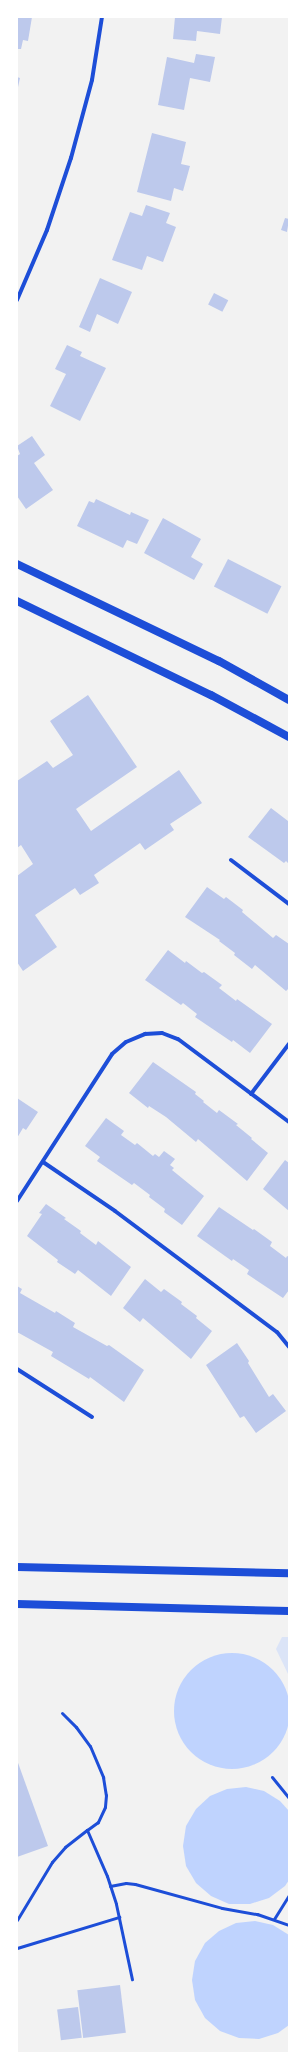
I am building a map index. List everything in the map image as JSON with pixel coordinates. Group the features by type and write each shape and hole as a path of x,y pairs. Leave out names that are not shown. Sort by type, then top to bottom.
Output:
{"main road":[{"path":"17,564 220,661 289,700"},
{"path":"17,601 211,695 289,737"},
{"path":"17,1567 289,1573"},
{"path":"17,1604 289,1611"}],"street":[{"path":"17,300 47,230 71,158 92,80 102,17"},
{"path":"231,860 289,904"},
{"path":"17,1201 112,1054 118,1047 133,1038 156,1033 166,1034 176,1038 289,1122"},
{"path":"251,1094 289,1044"},
{"path":"43,1162 115,1211 277,1332 289,1347"},
{"path":"17,1369 92,1417"}],"lane":[{"path":"17,1920 52,1862 65,1847 98,1822 105,1807 106,1795 103,1777 90,1746 76,1727 62,1713"},
{"path":"272,1777 289,1798"},
{"path":"87,1830 110,1886 119,1917 132,1979"},
{"path":"110,1886 120,1883 135,1884 222,1908 257,1914 289,1925"},
{"path":"274,1919 289,1895"},
{"path":"17,1948 119,1917"}],"shaded area":[{"path":"282,1637 289,1637 289,1676 276,1649"}],"water":[{"path":"232,1653 254,1657 264,1662 273,1670 281,1679 286,1689 290,1711 286,1733 281,1743 273,1752 264,1760 254,1765 232,1769 210,1765 200,1760 191,1752 183,1743 178,1733 174,1711 178,1689 183,1679 191,1670 200,1662 210,1657"},
{"path":"246,1787 264,1791 280,1801 289,1811 289,1880 285,1886 269,1898 250,1904 229,1904 211,1896 196,1883 186,1866 183,1846 186,1826 196,1809 210,1796 227,1789"},
{"path":"255,1921 273,1925 289,1935 289,2025 278,2033 259,2039 239,2038 220,2031 205,2018 195,2000 192,1980 195,1961 205,1943 219,1931 236,1923"}],"building":[{"path":"17,17 32,17 28,41 23,40 21,49 17,49"},
{"path":"175,17 222,17 220,34 197,31 196,41 173,39"},
{"path":"196,54 215,57 210,82 190,78 184,110 158,105 167,57 194,63"},
{"path":"17,77 20,78 18,87 17,87"},
{"path":"152,133 186,142 181,164 190,166 183,191 174,188 171,201 137,192"},
{"path":"146,205 170,213 166,223 176,227 163,262 147,256 142,270 112,260 130,212 142,216"},
{"path":"285,218 289,219 287,232 281,230"},
{"path":"100,278 132,292 118,324 97,314 90,332 79,327"},
{"path":"214,293 228,300 222,312 208,305"},
{"path":"67,345 82,352 80,356 106,368 80,421 50,406 66,374 55,369"},
{"path":"32,436 45,455 34,463 53,490 26,509 17,496 17,456 20,454 17,446"},
{"path":"96,499 130,515 131,512 149,520 137,544 127,540 123,548 77,526 89,501 94,503"},
{"path":"163,518 201,539 191,557 203,564 194,580 144,553"},
{"path":"228,559 281,586 267,614 214,587"},
{"path":"88,695 137,767 76,809 91,831 179,770 202,803 170,824 174,830 145,850 140,843 94,875 99,883 80,895 75,888 35,915 57,947 23,971 17,962 17,876 33,864 21,845 17,848 17,781 47,761 53,768 73,755 50,721"},
{"path":"271,808 288,821 289,819 289,864 286,861 284,863 248,837"},
{"path":"207,887 224,899 226,897 243,910 242,912 273,938 276,935 289,944 289,988 286,991 255,965 252,969 234,955 235,953 219,941 220,940 185,917"},
{"path":"168,950 185,963 186,961 202,973 204,972 222,985 219,988 236,1001 237,999 272,1024 250,1053 233,1040 232,1042 195,1017 197,1014 183,1003 181,1005 145,980"},
{"path":"153,1062 196,1092 195,1094 204,1101 203,1102 217,1113 219,1110 238,1124 236,1125 268,1153 247,1181 198,1139 196,1142 166,1117 149,1106 148,1108 129,1093"},
{"path":"17,1098 38,1112 26,1130 23,1128 17,1138"},
{"path":"106,1118 124,1131 121,1135 135,1145 137,1143 153,1156 155,1154 159,1157 164,1151 175,1159 170,1165 174,1168 172,1170 204,1196 182,1225 164,1212 165,1209 149,1197 150,1195 134,1183 132,1185 97,1161 100,1157 85,1146"},
{"path":"285,1160 289,1163 289,1211 263,1189"},
{"path":"46,1204 66,1218 64,1219 81,1231 80,1233 96,1245 98,1241 131,1267 111,1296 78,1270 75,1274 57,1262 58,1260 27,1236 42,1214 39,1213"},
{"path":"219,1207 272,1242 270,1246 286,1258 287,1256 289,1257 289,1290 283,1298 247,1274 249,1270 233,1259 232,1261 197,1236"},
{"path":"145,1279 161,1292 164,1289 182,1302 181,1304 197,1316 196,1318 212,1331 191,1359 143,1318 140,1322 123,1308"},
{"path":"17,1286 22,1289 20,1293 55,1313 56,1311 75,1323 73,1327 107,1346 109,1345 144,1370 124,1402 90,1377 89,1379 51,1356 53,1352 17,1332"},
{"path":"237,1343 269,1397 273,1394 286,1411 256,1433 244,1416 240,1418 206,1365"},
{"path":"17,1760 48,1846 17,1857"},
{"path":"120,1985 126,2033 83,2038 77,1990"},
{"path":"78,2007 82,2038 61,2040 57,2010"}]}
